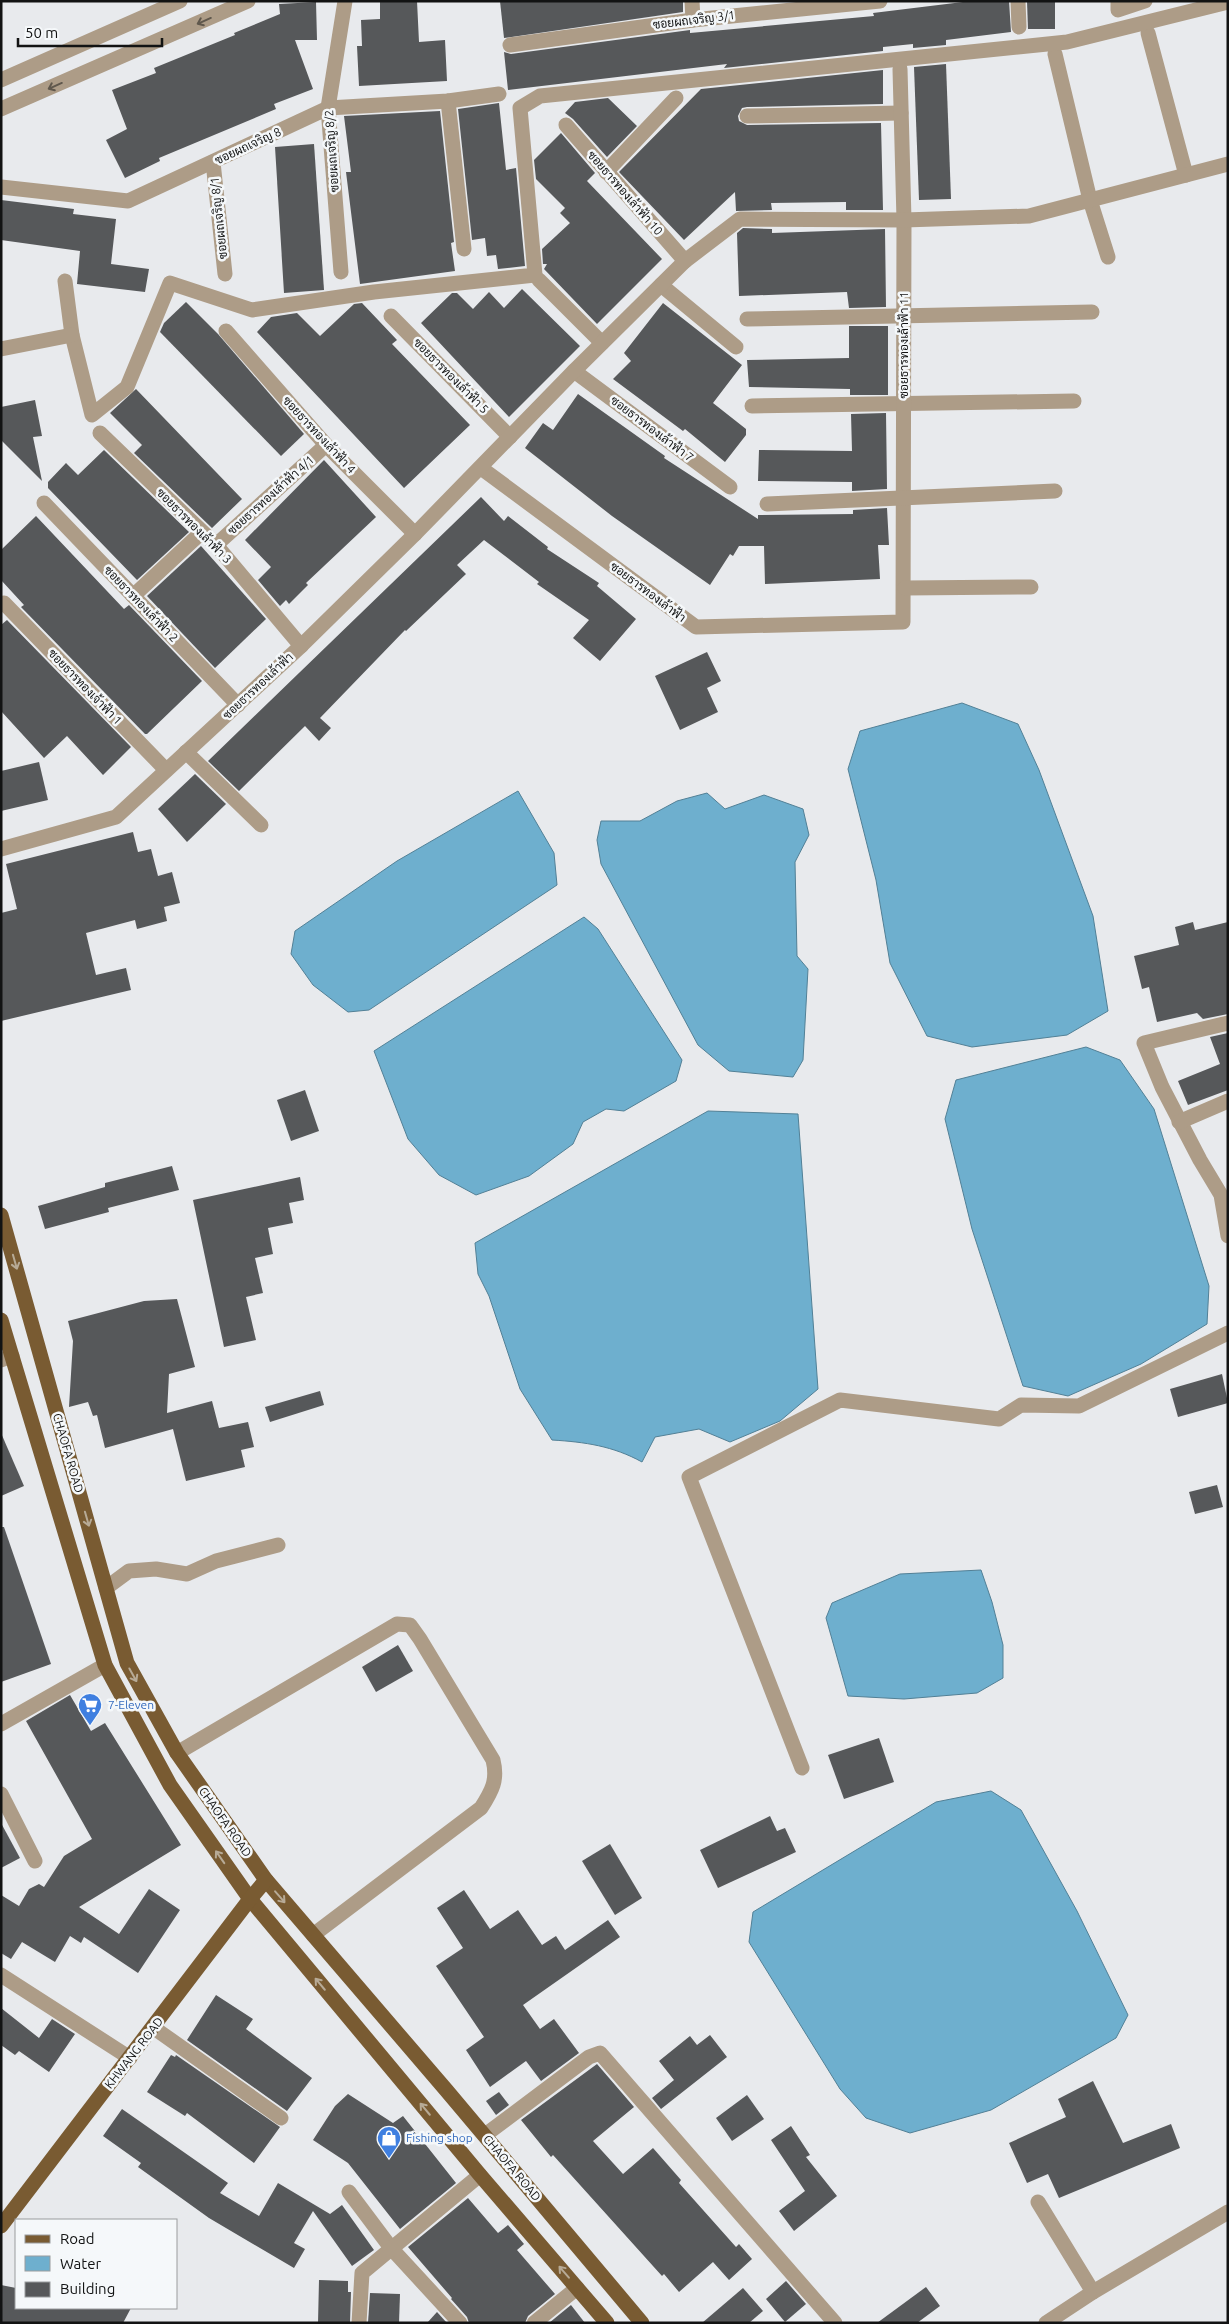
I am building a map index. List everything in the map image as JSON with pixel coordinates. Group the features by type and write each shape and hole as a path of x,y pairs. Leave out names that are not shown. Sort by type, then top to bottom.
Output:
{"main road":[{"name":"CHAOFA ROAD","path":"1,1215 127,1663 177,1753 266,1880 485,2135 642,2323"},
{"name":"CHAOFA ROAD","path":"1,1320 6,1358 105,1665 170,1785 250,1899 480,2175 607,2323"},
{"name":"KHWANG ROAD","path":"1,2226 266,1880"}],"street":[{"path":"1,80 180,1"},
{"path":"1,109 248,1"},
{"name":"ซอยผถเจริญ 8/2","path":"340,272 328,108 345,1"},
{"path":"692,1 693,20"},
{"name":"ซอยผถเจริญ 3/1","path":"510,45 693,20 880,1"},
{"path":"1018,1 1019,27"},
{"path":"1118,6 1145,1"},
{"path":"65,281 72,335 92,415 127,387 170,283 252,310 374,292 535,274 520,108 540,96 1067,42 1228,2"},
{"path":"1148,33 1186,175"},
{"path":"1055,54 1090,200 1108,257"},
{"name":"ซอยธารทองเล้าฟ้า 11","path":"900,68 904,220 905,588 903,622"},
{"name":"ซอยผถเจริญ 8","path":"1,187 128,201 328,108 448,101 499,94"},
{"path":"606,172 676,98"},
{"path":"448,101 464,249"},
{"path":"747,116 901,113"},
{"name":"ซอยธารทองเล้าฟ้า 10","path":"566,125 685,261"},
{"name":"ซอยผถเจริญ 8/1","path":"213,162 225,274"},
{"path":"904,220 1029,216 1228,164"},
{"name":"ซอยธารทองเล้าฟ้า","path":"1,849 116,817 302,646 416,534 574,370 685,261 740,218 904,220"},
{"path":"539,280 602,343"},
{"path":"661,285 736,346"},
{"path":"746,319 904,314 1092,312"},
{"name":"ซอยธารทองเล้าฟ้า 5","path":"391,316 510,437"},
{"name":"ซอยธารทองเล้าฟ้า 4","path":"226,332 326,445 416,534"},
{"path":"1,349 72,335"},
{"name":"ซอยธารทองเล้าฟ้า 7","path":"574,370 730,487"},
{"path":"752,406 1074,401"},
{"name":"ซอยธารทองเล้าฟ้า 3","path":"100,433 216,545 302,646"},
{"name":"ซอยธารทองเล้าฟ้า 4/1","path":"216,545 326,445"},
{"name":"ซอยธารทองเล้าฟ้า","path":"481,468 696,628 903,622"},
{"path":"766,504 1055,491"},
{"name":"ซอยธารทองเล้าฟ้า 2","path":"44,503 238,705"},
{"path":"133,596 202,532"},
{"path":"905,588 1031,586"},
{"name":"ซอยธารทองเจ้าฟ้า 1","path":"4,603 166,770"},
{"path":"186,752 262,826"},
{"path":"1228,1023 1144,1043 1162,1088 1179,1122 1222,1195 1228,1236"},
{"path":"1179,1122 1228,1101"},
{"path":"802,1768 689,1477 840,1400 999,1419 1021,1405 1079,1406 1228,1333"},
{"path":"106,1588 129,1571 156,1569 186,1574 216,1561 278,1545"},
{"path":"177,1753 397,1624 410,1625 493,1760 497,1774 493,1791 481,1808 313,1935"},
{"path":"1,1724 105,1665"},
{"path":"1,1794 35,1862"},
{"path":"1,1975 130,2058"},
{"path":"154,2028 281,2118"},
{"path":"485,2135 589,2057 600,2054 834,2323"},
{"path":"359,2323 362,2273 480,2175"},
{"path":"349,2192 391,2248 460,2323"},
{"path":"1038,2202 1093,2292"},
{"path":"1046,2323 1093,2292 1228,2212"},
{"path":"534,2323 577,2288"}],"water":[{"path":"962,703 1018,724 1039,770 1093,916 1108,1011 1067,1035 972,1047 927,1036 890,963 876,880 848,769 860,731"},
{"path":"518,791 554,853 557,885 369,1010 348,1012 313,985 291,954 295,931 397,861"},
{"path":"707,793 725,809 764,795 803,809 809,835 795,862 797,956 808,969 803,1060 793,1077 729,1071 698,1045 601,864 597,840 601,821 640,821 677,801"},
{"path":"584,917 598,929 682,1060 676,1081 624,1111 606,1109 583,1122 573,1144 529,1176 476,1195 439,1175 408,1139 374,1051"},
{"path":"1086,1047 1120,1060 1154,1109 1209,1286 1207,1324 1141,1364 1068,1396 1023,1386 972,1229 945,1119 956,1080"},
{"path":"708,1111 798,1114 818,1389 780,1421 730,1442 699,1429 655,1437 642,1462 620,1452 598,1446 552,1440 520,1389 489,1296 478,1274 475,1243"},
{"path":"981,1570 992,1602 1003,1645 1003,1678 977,1693 904,1699 848,1696 826,1618 832,1603 900,1574"},
{"path":"991,1791 1021,1810 1077,1911 1128,2015 1116,2038 991,2110 910,2133 866,2118 840,2089 749,1942 753,1912 936,1802"}],"building":[{"path":"380,1 417,1 419,42 445,40 447,81 359,86 357,46 362,46 361,20 380,19"},
{"path":"500,1 683,1 683,12 504,38"},
{"path":"971,1 1009,1 1011,32 946,40 946,45 913,48 913,44 883,47 883,51 724,68 727,64 508,90 504,52 511,54 690,30 690,33 874,16 873,13"},
{"path":"1027,1 1055,1 1055,29 1028,29"},
{"path":"316,2 317,40 295,40 313,89 274,104 276,109 159,158 160,161 125,178 106,140 127,129 112,90 156,73 154,68 235,35 234,33 280,14 279,4"},
{"path":"946,64 951,199 919,200 914,67"},
{"path":"883,70 883,104 747,107 742,108 738,116 739,121 747,125 881,123 883,210 846,210 846,202 771,203 772,210 736,211 735,192 684,240 619,172 701,89"},
{"path":"608,98 637,126 607,157 573,119 565,113 575,102"},
{"path":"499,103 506,170 516,168 525,266 498,269 496,255 487,256 485,238 472,240 458,109"},
{"path":"440,111 454,242 451,243 455,271 360,284 346,172 351,172 344,116"},
{"path":"561,133 595,173 587,181 662,259 597,324 544,269 547,264 543,264 542,249 570,223 560,213 565,208 536,179 534,160"},
{"path":"314,144 324,290 284,293 275,147"},
{"path":"1,200 74,209 73,214 116,219 111,264 149,269 145,292 77,284 80,251 1,240"},
{"path":"743,228 772,229 772,233 885,229 886,307 849,308 847,292 739,296 737,233"},
{"path":"522,289 580,346 509,417 421,323 452,293 457,293 473,309 489,292 504,308"},
{"path":"186,302 218,334 304,434 281,456 160,332 164,323"},
{"path":"362,303 397,340 392,344 470,425 404,488 257,332 271,317 297,313 320,336 354,304"},
{"path":"663,303 742,365 713,403 746,429 746,435 725,462 685,429 683,431 613,379 631,361 624,353"},
{"path":"849,326 888,326 888,395 850,395 850,389 749,387 747,360 849,358"},
{"path":"136,389 242,499 212,528 134,453 142,445 110,413"},
{"path":"578,394 665,456 664,458 758,519 758,515 853,514 853,510 887,508 889,545 878,545 880,579 765,584 764,546 739,546 733,556 730,554 710,585 612,516 525,448 543,423 553,430"},
{"path":"35,400 42,436 33,437 42,481 1,440 1,407"},
{"path":"886,413 887,489 852,491 852,482 758,481 759,450 852,451 851,414"},
{"path":"104,450 189,532 137,580 48,488 48,482 66,463 78,475"},
{"path":"324,460 376,517 306,583 308,585 289,604 286,600 280,606 258,580 271,567 245,540"},
{"path":"481,497 504,521 508,516 548,547 547,549 599,583 597,586 636,619 600,661 573,638 589,620 537,584 539,582 484,540 457,565 466,574 405,630 320,718 331,728 319,741 305,726 239,791 208,761"},
{"path":"36,516 124,609 129,605 202,681 147,734 21,607 24,605 1,580 1,550"},
{"path":"201,546 266,619 215,668 147,596"},
{"path":"7,620 131,747 103,775 67,736 44,758 1,711 1,625"},
{"path":"707,652 721,681 707,688 718,712 680,730 655,676"},
{"path":"39,762 48,800 1,811 1,771"},
{"path":"195,774 226,804 187,842 158,809"},
{"path":"133,832 138,852 151,849 158,876 172,872 180,903 164,907 167,921 137,929 135,920 86,933 96,975 126,968 131,990 1,1021 1,913 17,909 6,864"},
{"path":"1193,922 1195,930 1228,922 1228,1014 1203,1019 1197,1013 1157,1022 1149,987 1142,989 1134,956 1179,945 1175,927"},
{"path":"1228,1033 1228,1090 1188,1105 1178,1081 1220,1064 1210,1037"},
{"path":"305,1090 319,1131 291,1141 277,1100"},
{"path":"172,1166 179,1190 108,1208 109,1212 45,1229 38,1206 105,1187 105,1183"},
{"path":"300,1177 304,1200 289,1203 293,1223 268,1228 273,1254 255,1258 263,1293 246,1297 256,1340 224,1347 193,1200"},
{"path":"177,1299 195,1367 169,1374 167,1413 212,1401 219,1428 248,1422 254,1447 241,1450 245,1467 186,1481 173,1429 105,1448 97,1415 93,1416 88,1402 69,1407 73,1341 68,1321 144,1301"},
{"path":"1222,1374 1228,1403 1178,1417 1170,1389"},
{"path":"320,1391 324,1405 270,1422 265,1407"},
{"path":"1,1433 24,1486 1,1496"},
{"path":"1217,1485 1223,1507 1195,1514 1189,1492"},
{"path":"1,1527 4,1527 51,1664 1,1682"},
{"path":"398,1645 413,1671 376,1692 362,1667"},
{"path":"70,1695 91,1731 105,1723 181,1845 79,1907 119,1934 149,1889 180,1910 138,1973 84,1937 81,1943 70,1936 55,1962 22,1942 11,1959 1,1953 1,1895 19,1906 29,1889 39,1884 44,1887 64,1856 92,1839 26,1721"},
{"path":"879,1738 894,1782 844,1799 828,1755"},
{"path":"770,1816 777,1831 785,1828 796,1852 718,1888 700,1850"},
{"path":"1,1823 20,1858 1,1868"},
{"path":"610,1844 642,1898 615,1915 582,1861"},
{"path":"464,1890 490,1929 518,1910 542,1945 556,1936 565,1950 608,1920 620,1937 523,2005 540,2029 554,2019 579,2053 541,2081 526,2061 490,2087 466,2050 484,2037 436,1966 463,1948 437,1908"},
{"path":"216,1995 253,2019 246,2029 312,2078 287,2111 187,2040"},
{"path":"1,2008 39,2038 52,2019 75,2034 49,2072 19,2051 15,2055 1,2045"},
{"path":"710,2035 727,2057 661,2109 652,2098 674,2080 659,2061 690,2036 697,2045"},
{"path":"171,2055 175,2057 176,2055 280,2127 254,2163 187,2113 185,2116 147,2092"},
{"path":"597,2064 634,2107 593,2141 623,2174 653,2148 681,2180 679,2183 736,2247 739,2244 752,2259 729,2280 713,2262 679,2292 664,2274 662,2276 553,2155 551,2157 521,2120"},
{"path":"1093,2081 1123,2143 1171,2124 1180,2148 1059,2198 1048,2174 1027,2183 1009,2143 1066,2117 1058,2099"},
{"path":"499,2092 509,2105 496,2115 486,2101"},
{"path":"348,2094 393,2123 403,2116 456,2183 400,2229 348,2163 313,2140 335,2106"},
{"path":"747,2095 764,2119 732,2141 716,2118"},
{"path":"122,2109 228,2183 220,2193 259,2216 278,2183 330,2214 342,2205 374,2250 352,2266 313,2211 294,2243 305,2249 294,2268 209,2218 138,2167 141,2163 103,2136"},
{"path":"791,2126 810,2155 806,2157 837,2196 794,2231 779,2211 805,2191 771,2140"},
{"path":"468,2198 498,2233 508,2225 524,2244 517,2250 555,2294 528,2316 525,2323 469,2323 467,2317 452,2298 408,2247"},
{"path":"319,2280 348,2281 348,2292 351,2292 350,2323 318,2323"},
{"path":"786,2281 806,2304 785,2322 766,2299"},
{"path":"1,2285 15,2288 15,2309 130,2309 123,2323 1,2323"},
{"path":"926,2287 940,2306 917,2323 877,2323"},
{"path":"743,2288 763,2311 749,2323 702,2323"},
{"path":"370,2293 400,2294 399,2323 368,2323"},
{"path":"571,2305 585,2323 549,2323"},
{"path":"437,2312 447,2323 427,2323"}],"place":[{"name":"7-Eleven","path":"90,1726"},
{"name":"Fishing shop","path":"389,2159"}]}
